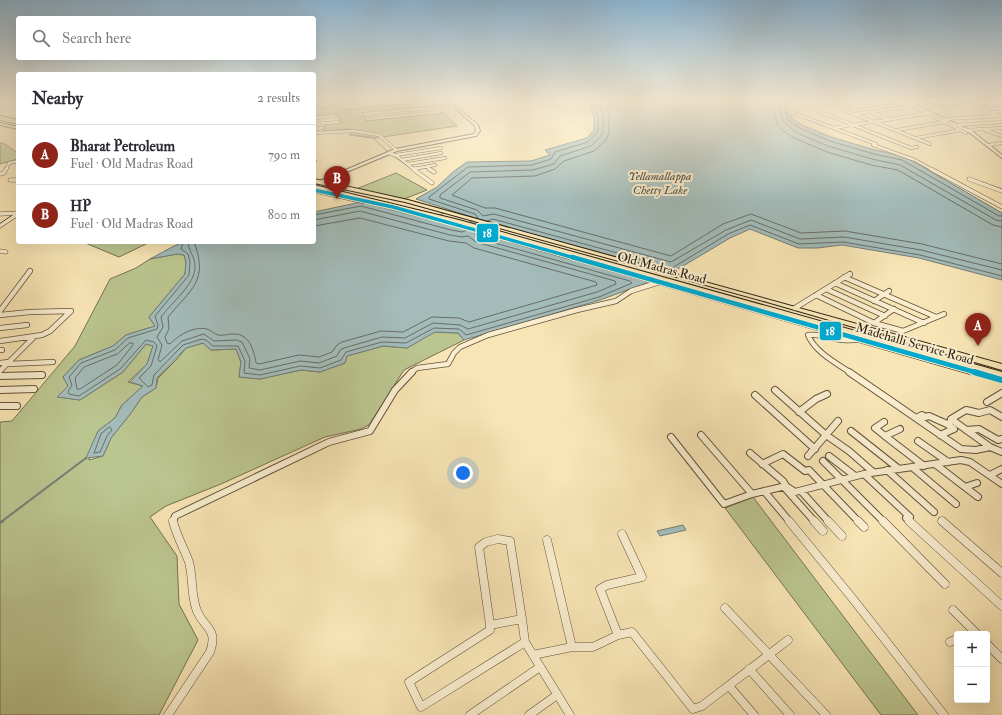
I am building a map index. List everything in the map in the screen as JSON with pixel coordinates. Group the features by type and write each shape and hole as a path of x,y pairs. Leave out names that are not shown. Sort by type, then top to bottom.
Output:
{"main road":[{"path":"316,184 634,265 795,308 1002,367"},
{"path":"316,190 468,222 487,228"},
{"path":"0,226 16,214"},
{"name":"Old Madras Road","path":"487,228 1002,371"},
{"name":"Madehalli Service Road","path":"487,228 660,282 1002,380"},
{"name":"Old Madras Road","path":"634,265 671,279 1002,375"}],"street":[{"path":"376,134 380,135 396,150"},
{"path":"316,184 396,150 475,134"},
{"path":"850,134 894,151"},
{"path":"877,134 911,148 917,147"},
{"path":"906,134 930,144"},
{"path":"915,138 936,134"},
{"path":"970,134 989,145 1002,158"},
{"path":"989,145 1002,143"},
{"path":"872,145 915,160 1002,207"},
{"path":"436,148 450,162"},
{"path":"396,155 441,148"},
{"path":"997,153 1002,152"},
{"path":"389,153 396,155 432,184"},
{"path":"402,160 440,153"},
{"path":"408,164 445,158"},
{"path":"0,174 4,173 9,163 16,161"},
{"path":"414,169 435,165"},
{"path":"427,167 434,172"},
{"path":"969,179 1002,191"},
{"path":"11,182 16,181"},
{"path":"995,203 1001,201"},
{"path":"0,214 16,213"},
{"path":"0,251 6,252"},
{"path":"0,311 30,270"},
{"path":"795,308 850,274"},
{"path":"844,277 936,317"},
{"path":"168,715 210,652 214,641 210,630 198,615 195,606 189,563 173,522 174,516 329,442 370,431 395,390 409,374 422,367 448,364 457,349 468,343 526,324 616,300 631,291 660,282"},
{"path":"835,283 924,323"},
{"path":"826,289 885,316"},
{"path":"874,300 889,291"},
{"path":"816,295 874,323 903,331 944,314"},
{"path":"874,323 894,309"},
{"path":"0,315 71,311 50,331 42,335 0,340"},
{"path":"0,328 27,325"},
{"path":"859,339 843,342 814,334 808,336 811,343 826,356 940,435 967,451 990,447"},
{"path":"0,371 34,337"},
{"path":"0,363 53,362"},
{"path":"0,376 42,375"},
{"path":"0,390 34,389"},
{"path":"775,390 826,435 854,455 873,472"},
{"path":"988,402 1002,393"},
{"path":"799,412 820,396 827,394"},
{"path":"755,395 815,449"},
{"path":"0,406 17,406"},
{"path":"1002,417 990,410 979,413 966,410 951,419 990,447 1002,452"},
{"path":"916,418 922,415 925,417 928,416 947,424 954,429 940,435"},
{"path":"808,456 838,421"},
{"path":"947,424 954,421"},
{"path":"884,422 875,428 924,466"},
{"path":"966,430 972,427 979,428 998,440 1002,439"},
{"path":"885,436 900,429"},
{"path":"851,431 899,469"},
{"path":"701,435 752,494"},
{"path":"671,437 724,504 752,494 784,486 795,492 873,472 948,462 966,461 1002,484"},
{"path":"918,441 948,462"},
{"path":"750,453 783,481 784,486 823,531"},
{"path":"762,464 783,454 805,471 809,470 864,528"},
{"path":"829,456 855,476"},
{"path":"823,460 945,584"},
{"path":"935,464 978,497"},
{"path":"912,467 956,504"},
{"path":"990,475 1002,469"},
{"path":"887,470 934,512"},
{"path":"864,474 910,517 906,518 1002,606"},
{"path":"965,487 977,483"},
{"path":"764,491 853,599 944,715"},
{"path":"801,491 842,536"},
{"path":"942,521 1002,573"},
{"path":"618,635 600,589 607,585 642,577 622,534"},
{"path":"525,642 421,708 409,682 490,630 479,547 485,541 503,538 510,541 525,642 570,715"},
{"path":"547,540 572,648"},
{"path":"725,608 826,715"},
{"path":"953,610 971,631"},
{"path":"490,625 522,619"},
{"path":"533,655 572,648 593,647 618,635 632,632 693,709 702,706 788,640"},
{"path":"990,647 1002,659"},
{"path":"470,715 540,667"},
{"path":"749,669 790,715"},
{"path":"729,686 754,715"},
{"path":"529,715 557,695"}],"green space":[{"path":"350,134 401,134 376,138"},
{"path":"0,143 3,143 16,152 16,160 0,164"},
{"path":"396,173 427,190 404,199 356,189"},
{"path":"88,244 146,244 119,257"},
{"path":"177,254 184,255 186,262 185,274 149,317 155,326 126,335 113,346 79,360 63,377 68,386 58,397 80,400 123,372 146,344 153,346 147,364 128,382 143,386 122,405 115,418 98,431 89,460 103,456 111,438 142,397 156,388 158,378 186,348 203,343 211,350 236,349 241,362 239,377 260,379 301,370 320,372 345,363 347,356 383,346 407,348 434,332 458,333 464,340 404,370 369,425 361,429 325,437 221,484 166,506 150,517 177,556 179,604 198,640 159,715 0,715 0,422 12,421 75,346 110,279 136,268 150,259"},
{"path":"753,497 918,715 881,715 725,508"}],"water":[{"name":"Yellamallappa Chetty Lake","path":"590,134 825,134 875,150 904,156 1002,213 1002,280 919,258 842,245 817,248 798,248 750,229 730,238 673,272 491,223 477,233 649,282 600,300 464,340 458,333 435,332 407,348 383,346 347,356 345,363 320,372 301,370 260,379 239,377 241,362 236,349 211,350 203,343 186,348 157,378 156,388 142,397 111,438 103,456 86,458 98,431 115,418 122,405 143,386 130,382 147,364 153,346 146,344 123,372 80,400 57,397 68,386 63,377 79,360 113,346 126,335 155,326 149,317 185,274 186,262 184,255 177,254 150,259 179,244 316,244 316,212 361,202 462,228 475,218 416,199 437,187 453,172 467,162 531,161 550,155 545,150 587,138"},
{"path":"683,525 686,530 660,536 657,531"}],"waterway":[{"path":"351,135 373,138 389,153"},
{"path":"392,155 412,169"},
{"path":"437,216 446,212"},
{"path":"1,522 86,458"}],"transit line":[{"name":"18","path":"316,190 393,207 463,226 1002,380"}],"place":[{"name":"HP","path":"337,199"},
{"name":"Bharat Petroleum","path":"978,346"}]}
